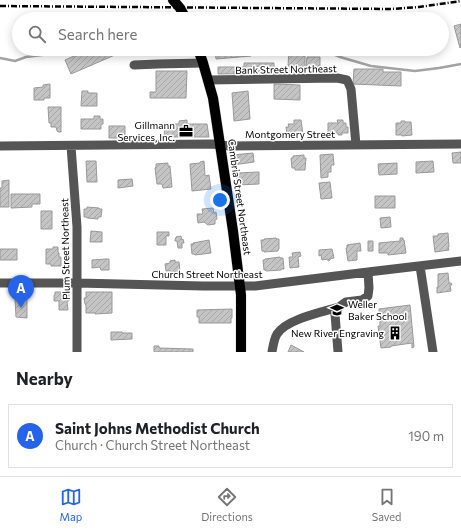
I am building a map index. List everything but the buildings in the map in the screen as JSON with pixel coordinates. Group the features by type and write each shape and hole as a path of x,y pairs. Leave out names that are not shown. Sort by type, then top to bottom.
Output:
{"main road":[{"path":"173,0 182,12"},
{"name":"Cambria Street Northeast","path":"200,56 213,98 240,286 242,305 241,352"}],"street":[{"path":"134,66 203,63"},
{"name":"Bank Street Northeast","path":"208,80 337,78 347,80 350,89 356,145"},
{"name":"Montgomery Street","path":"0,146 147,144 212,144 229,146 461,144"},
{"name":"Plum Street Northeast","path":"71,146 77,227 77,352"},
{"name":"Church Street Northeast","path":"0,283 203,286 267,285 461,261"},
{"path":"420,266 433,352"},
{"path":"272,352 276,335 286,326 298,319 339,307 346,302 362,300 368,296 368,272"},
{"path":"338,352 335,314 339,307"}],"waterway":[{"path":"0,58 15,61 34,56"},
{"path":"338,56 371,66 415,71 461,64"}],"railway":[{"path":"0,6 391,9 461,1"}],"place":[{"name":"Gillmann Services, Inc.","path":"186,131"},
{"name":"Saint Johns Methodist Church","path":"21,308"},
{"name":"Weller Baker School","path":"337,310"},
{"name":"New River Engraving","path":"395,333"}]}
